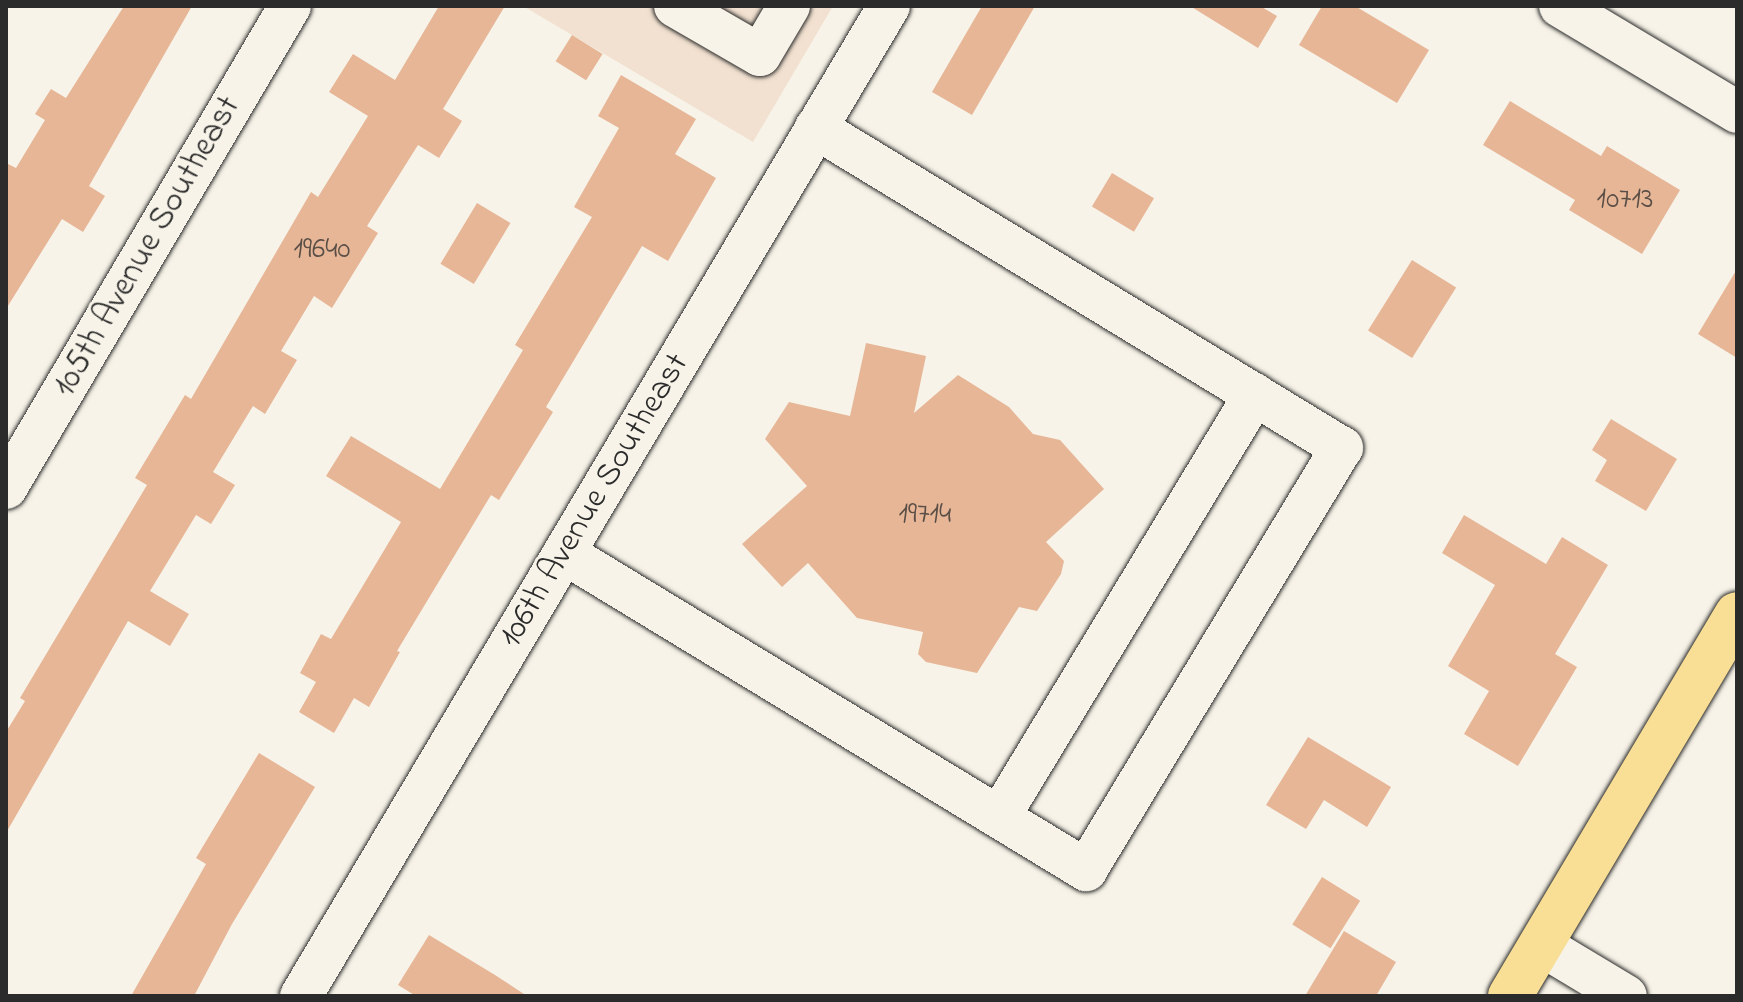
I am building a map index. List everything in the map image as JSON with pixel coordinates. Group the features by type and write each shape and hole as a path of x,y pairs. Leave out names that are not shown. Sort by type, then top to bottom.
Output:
{"main road":[{"path":"1510,996 1737,614"}],"street":[{"name":"105th Avenue Southeast","path":"6,488 290,6"},
{"path":"675,6 760,55 789,6"},
{"name":"106th Avenue Southeast","path":"301,996 889,6"},
{"path":"1560,6 1737,112"},
{"path":"564,553 1086,870 1342,448 816,128"},
{"path":"999,817 1255,395"},
{"path":"1541,945 1626,996"}],"shaded area":[{"path":"523,6 833,6 753,142"}],"building":[{"path":"124,6 192,6 89,186 105,196 83,232 62,219 6,309 6,163 16,168 45,120 35,114 51,89 66,98"},
{"path":"439,6 505,6 443,109 462,121 439,158 418,145 367,226 378,233 332,308 314,296 281,351 297,360 265,414 253,406 213,472 235,485 211,524 196,515 150,591 189,614 170,646 128,621 6,833 6,732 25,701 20,698 147,485 135,478 185,395 191,399 311,192 318,197 368,116 329,92 353,54 395,80"},
{"path":"982,6 1035,6 972,115 932,92"},
{"path":"1190,6 1260,6 1277,16 1258,48"},
{"path":"1322,6 1355,6 1429,50 1397,103 1299,45"},
{"path":"572,35 603,54 586,80 556,61"},
{"path":"621,75 696,119 675,154 716,178 668,261 642,246 546,407 553,412 499,500 491,495 397,651 400,652 369,707 354,698 334,733 299,712 316,682 300,673 321,634 331,639 401,522 326,476 351,436 440,489 523,350 515,345 592,217 574,207 619,128 598,116"},
{"path":"1510,101 1601,156 1607,146 1680,190 1642,254 1569,210 1575,200 1483,145"},
{"path":"1112,173 1154,198 1134,232 1092,206"},
{"path":"477,203 510,223 474,284 440,264"},
{"path":"1412,260 1456,288 1412,358 1368,330"},
{"path":"1737,269 1737,358 1698,334"},
{"path":"866,343 926,356 914,413 958,375 1009,407 1033,434 1060,440 1104,489 1046,542 1064,561 1061,574 1037,611 1019,607 977,673 926,662 918,654 923,632 857,618 808,563 782,587 742,544 807,486 765,439 789,402 850,416"},
{"path":"1611,419 1677,459 1646,511 1595,481 1607,460 1592,450"},
{"path":"1464,515 1546,564 1562,537 1608,565 1555,654 1577,667 1518,766 1464,734 1489,691 1448,666 1495,585 1442,553"},
{"path":"1308,737 1391,787 1367,827 1324,800 1306,829 1266,805"},
{"path":"259,753 315,787 232,924 194,996 131,996 206,864 196,858"},
{"path":"1322,877 1360,901 1330,948 1292,924"},
{"path":"1344,931 1396,962 1376,996 1305,996"},
{"path":"429,935 527,996 416,996 398,985"}]}
